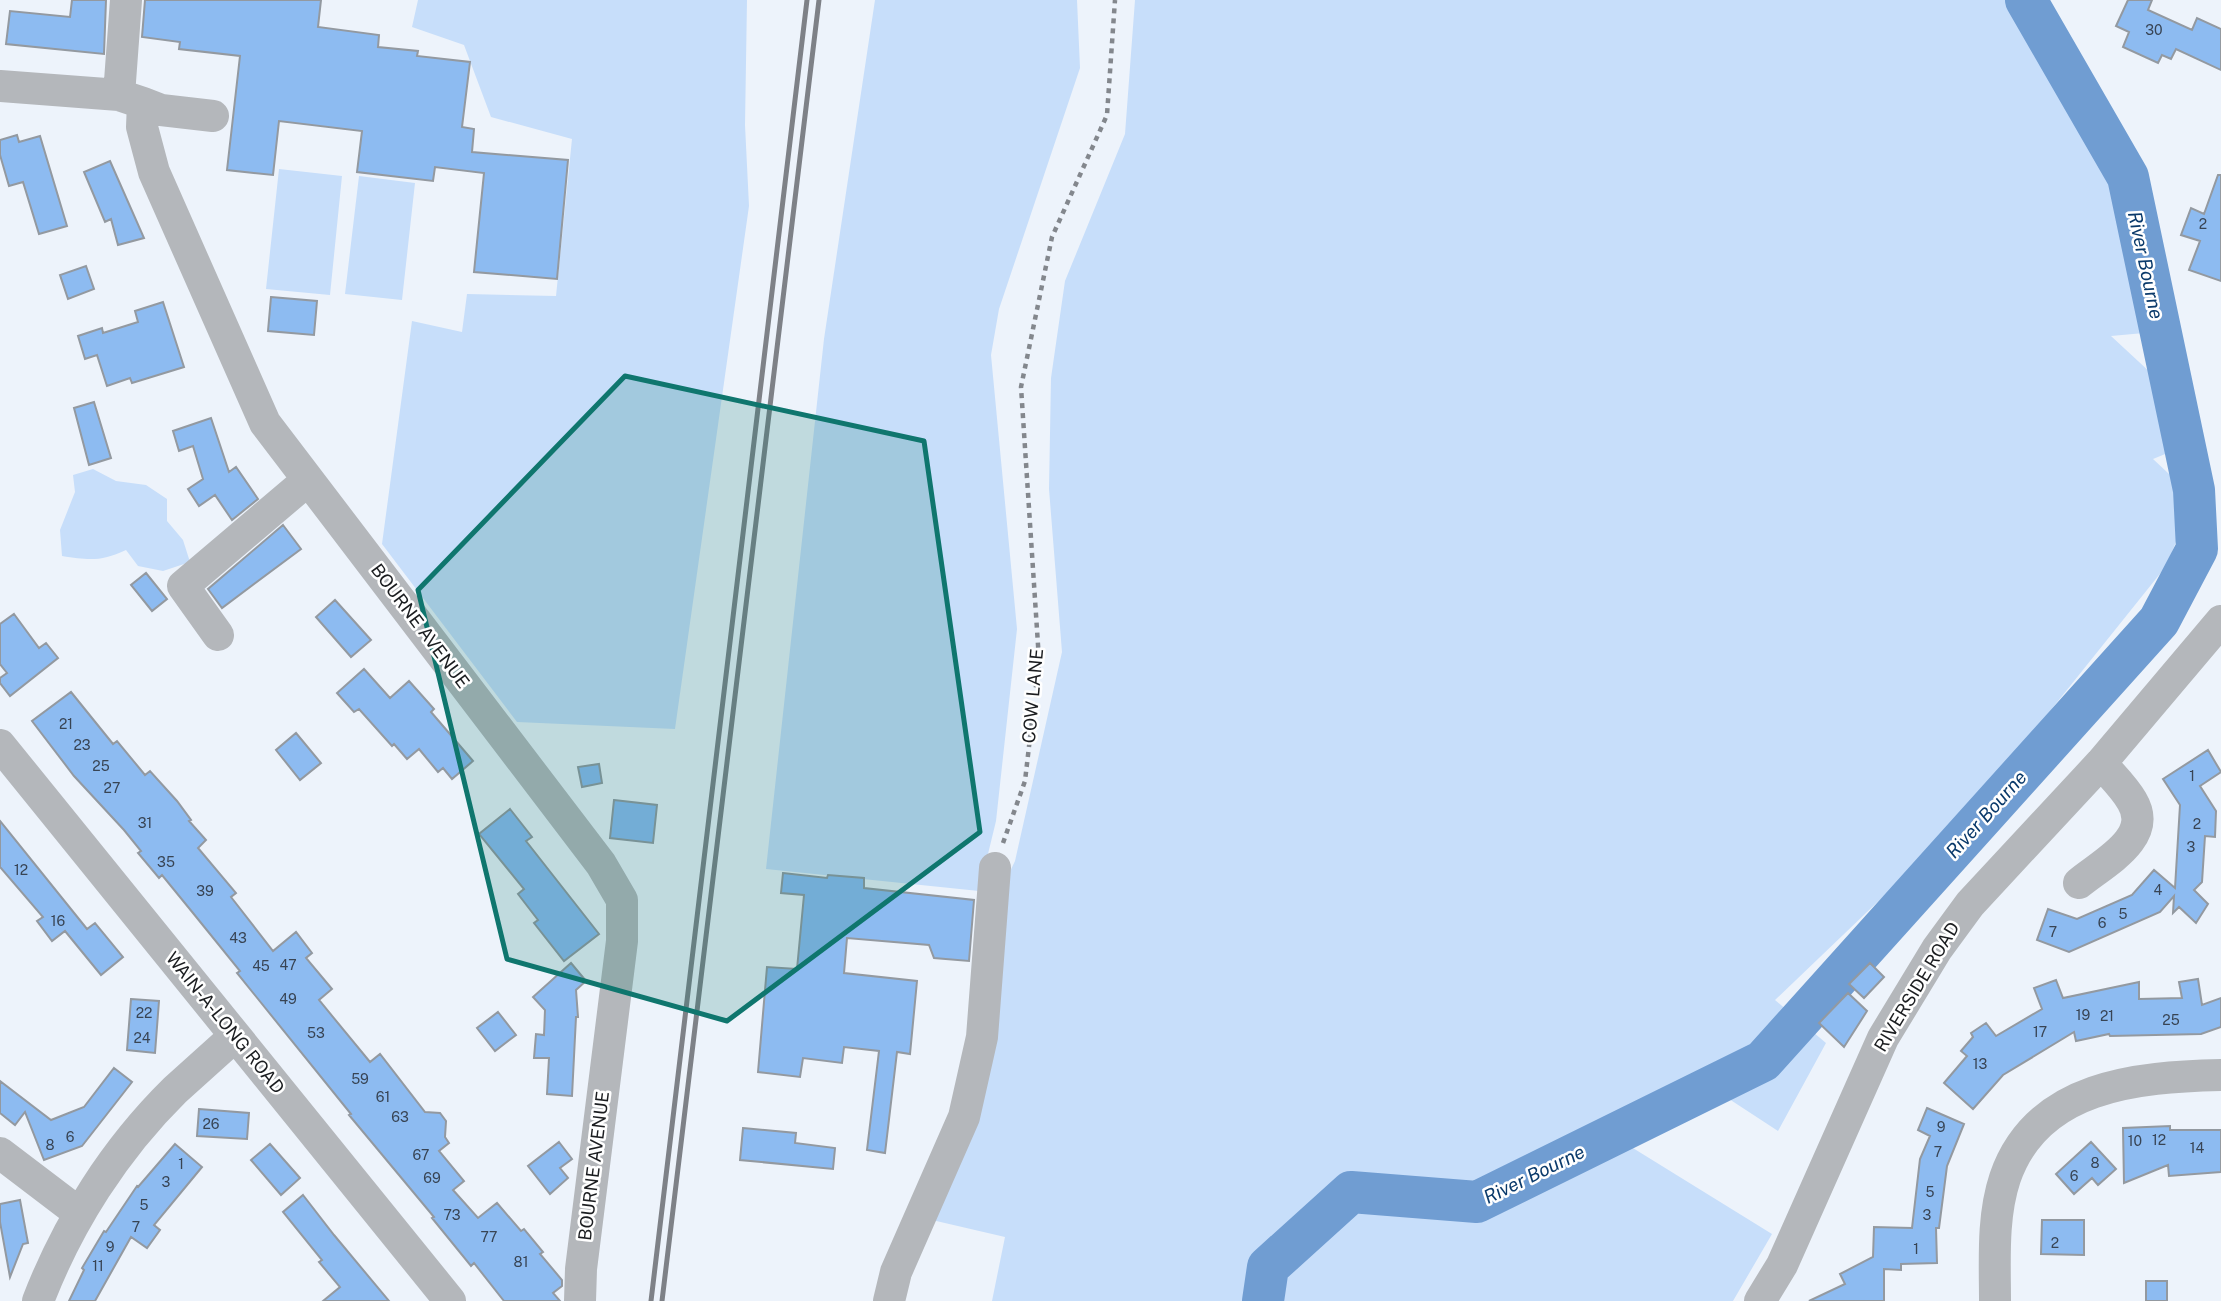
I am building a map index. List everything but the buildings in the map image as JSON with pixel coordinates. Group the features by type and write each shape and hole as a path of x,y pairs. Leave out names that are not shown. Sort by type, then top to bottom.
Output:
{"street":[{"name":"BOURNE AVENUE","path":"126,0 131,99 154,172 265,423 601,864 622,900 622,941 581,1269 580,1301"},
{"path":"0,86 131,99 161,110 214,116"},
{"path":"218,635 183,586 308,480"},
{"name":"RIVERSIDE ROAD","path":"1760,1301 1782,1265 1884,1038 1937,949 1970,904 2101,763 2221,621"},
{"name":"WAIN-A-LONG ROAD","path":"0,745 450,1301"},
{"path":"2079,883 2131,840 2137,829 2138,817 2134,803 2101,763"},
{"path":"889,1301 896,1272 964,1117 982,1037 995,868"},
{"path":"38,1301 50,1270 79,1213 126,1146 174,1092 235,1036"},
{"path":"1995,1301 1999,1203 2017,1153 2045,1117 2084,1095 2126,1083 2175,1076 2221,1075"},
{"path":"0,1153 79,1213"}],"path":[{"name":"COW LANE","path":"995,868 1025,781 1039,660 1021,387 1052,237 1107,115 1115,0"}],"highlighted area":[{"path":"625,376 924,441 980,832 727,1021 507,959 418,590"}],"shaded area":[{"path":"418,0 747,0 745,125 749,206 675,729 517,722 382,544 412,321 462,332 467,294 556,296 572,139 491,117 464,45 412,27"},
{"path":"875,0 1077,0 1080,68 999,309 991,355 1017,629 996,821 979,891 766,869 824,339"},
{"path":"1135,0 2007,0 2109,184 2144,333 2111,336 2152,374 2175,450 2153,459 2183,487 2179,534 2167,565 1961,822 1775,1000 1826,1043 1778,1131 1726,1097 1628,1145 1772,1234 1733,1301 992,1301 1005,1237 932,1220 1005,882 1015,861 1062,652 1049,489 1051,378 1065,281 1125,134"},
{"path":"279,169 342,176 330,295 266,289"},
{"path":"359,176 415,183 402,300 345,294"},
{"path":"93,469 116,481 146,485 167,499 167,521 183,540 190,562 163,571 138,566 126,550 109,557 94,559 62,556 60,530 75,492 73,475"}],"waterway":[{"name":"River Bourne","path":"1263,1301 1268,1267 1351,1192 1477,1202 1763,1061 2159,621 2197,549 2194,490 2128,177 2026,0"}],"railway":[{"path":"651,1301 807,0"},
{"path":"662,1301 819,0"}]}
